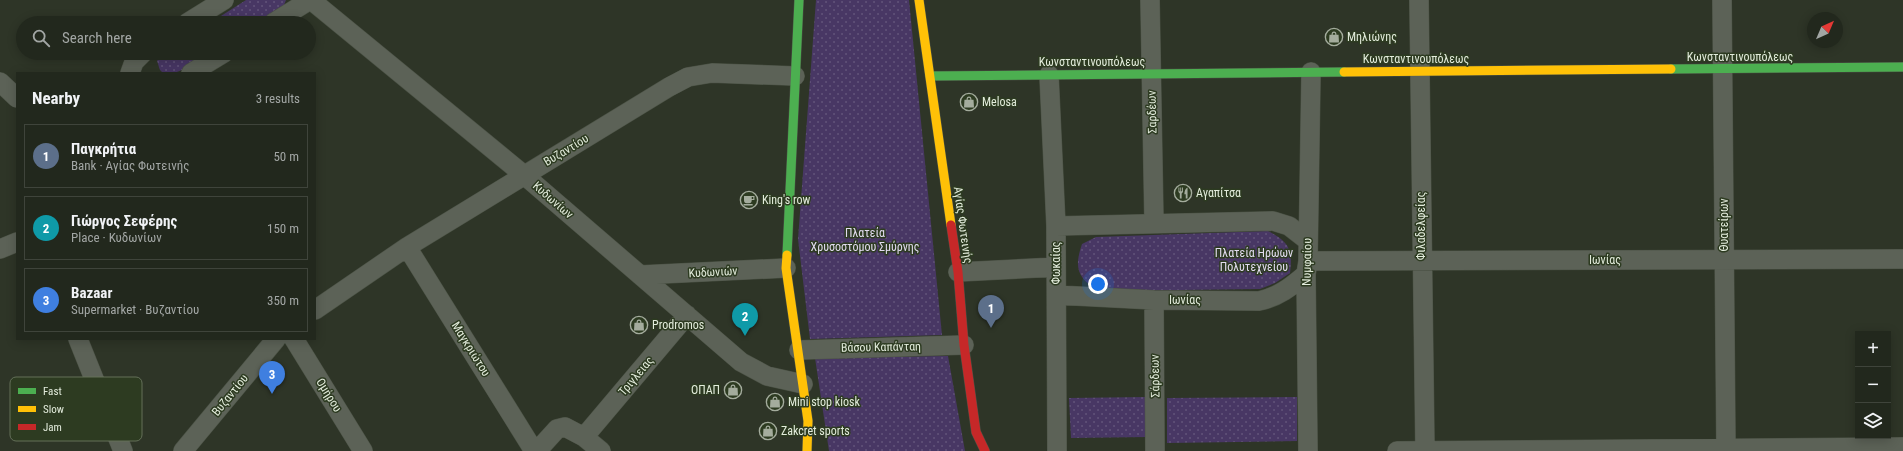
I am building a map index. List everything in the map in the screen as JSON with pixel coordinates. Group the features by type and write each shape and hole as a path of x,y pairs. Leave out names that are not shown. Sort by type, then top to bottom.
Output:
{"street":[{"path":"198,16 224,0"},
{"path":"284,16 310,0"},
{"name":"Κυδωνίων","path":"310,0 524,175 741,362 767,376 803,384"},
{"path":"799,0 786,268 808,421 807,451"},
{"name":"Αγίας Φωτεινής","path":"919,0 958,272 964,345 976,432 985,451"},
{"name":"Σαρδέων","path":"1150,0 1154,223"},
{"name":"Φιλαδελφείας","path":"1419,0 1425,451"},
{"name":"Θυατείρων","path":"1722,0 1726,450"},
{"path":"130,72 136,60"},
{"path":"193,72 212,60"},
{"name":"Κωνσταντινουπόλεως","path":"930,76 1903,67"},
{"name":"Νυμφαίου","path":"1308,451 1307,240 1311,72"},
{"name":"Βυζαντίου","path":"316,309 407,248 524,175 688,77 712,73 795,76"},
{"name":"Φωκαίας","path":"1049,75 1056,226 1056,451"},
{"path":"0,82 16,97"},
{"path":"1056,226 1273,221 1289,226 1307,240"},
{"path":"0,250 16,242"},
{"name":"Μαγκριώτου","path":"407,248 534,451"},
{"name":"Ιωνίας","path":"1057,295 1154,300 1259,301 1282,293 1307,268 1422,261 1903,259"},
{"path":"958,272 1056,267"},
{"name":"Κυδωνιών","path":"640,275 786,268"},
{"name":"Σάρδεων","path":"1154,300 1155,451"},
{"name":"Τριγλειας","path":"584,437 687,315"},
{"path":"78,340 93,377"},
{"name":"Βυζαντίου","path":"183,451 275,340"},
{"name":"Ομήρου","path":"295,340 363,451"},
{"name":"Βάσου Καπάνταη","path":"799,350 964,345"},
{"path":"538,451 557,429 565,427 584,437 601,451"},
{"path":"119,441 123,451"},
{"path":"1397,451 1726,450 1903,447"}],"green space":[{"path":"246,0 286,0 284,5 267,16 221,16"},
{"name":"Πλατεία Χρυσοστόμου Σμύρνης","path":"816,0 909,0 942,335 810,339 798,239"},
{"path":"197,60 177,72 163,72 160,70 157,61"},
{"name":"Πλατεία Ηρώων Πολυτεχνείου","path":"1268,231 1281,239 1288,247 1291,258 1290,273 1275,283 1260,289 1099,291 1086,282 1079,272 1078,260 1082,244 1096,237"},
{"path":"948,356 965,451 829,451 815,358"},
{"path":"1148,397 1148,437 1071,438 1069,398"},
{"path":"1297,397 1297,441 1167,443 1167,398"}],"traffic: fast":[{"path":"787,255 799,0"},
{"path":"1671,69 1903,67"},
{"path":"930,76 1344,72"}],"traffic: slow":[{"path":"919,0 951,225"},
{"path":"1344,72 1671,69"},
{"path":"787,255 786,268 808,421 807,451"}],"traffic: jam":[{"path":"951,225 958,272 964,345 976,432 985,451"}],"place":[{"name":"Μηλιώνης","path":"1334,37"},
{"name":"Melosa","path":"969,102"},
{"name":"Αγαπίτσα","path":"1183,193"},
{"name":"King's row","path":"749,200"},
{"name":"Prodromos","path":"639,325"},
{"name":"Παγκρήτια","path":"991,328"},
{"name":"Γιώργος Σεφέρης","path":"745,336"},
{"name":"ΟΠΑΠ","path":"733,390"},
{"name":"Bazaar","path":"272,394"},
{"name":"Mini stop kiosk","path":"775,402"},
{"name":"Zakcret sports","path":"768,431"}]}
